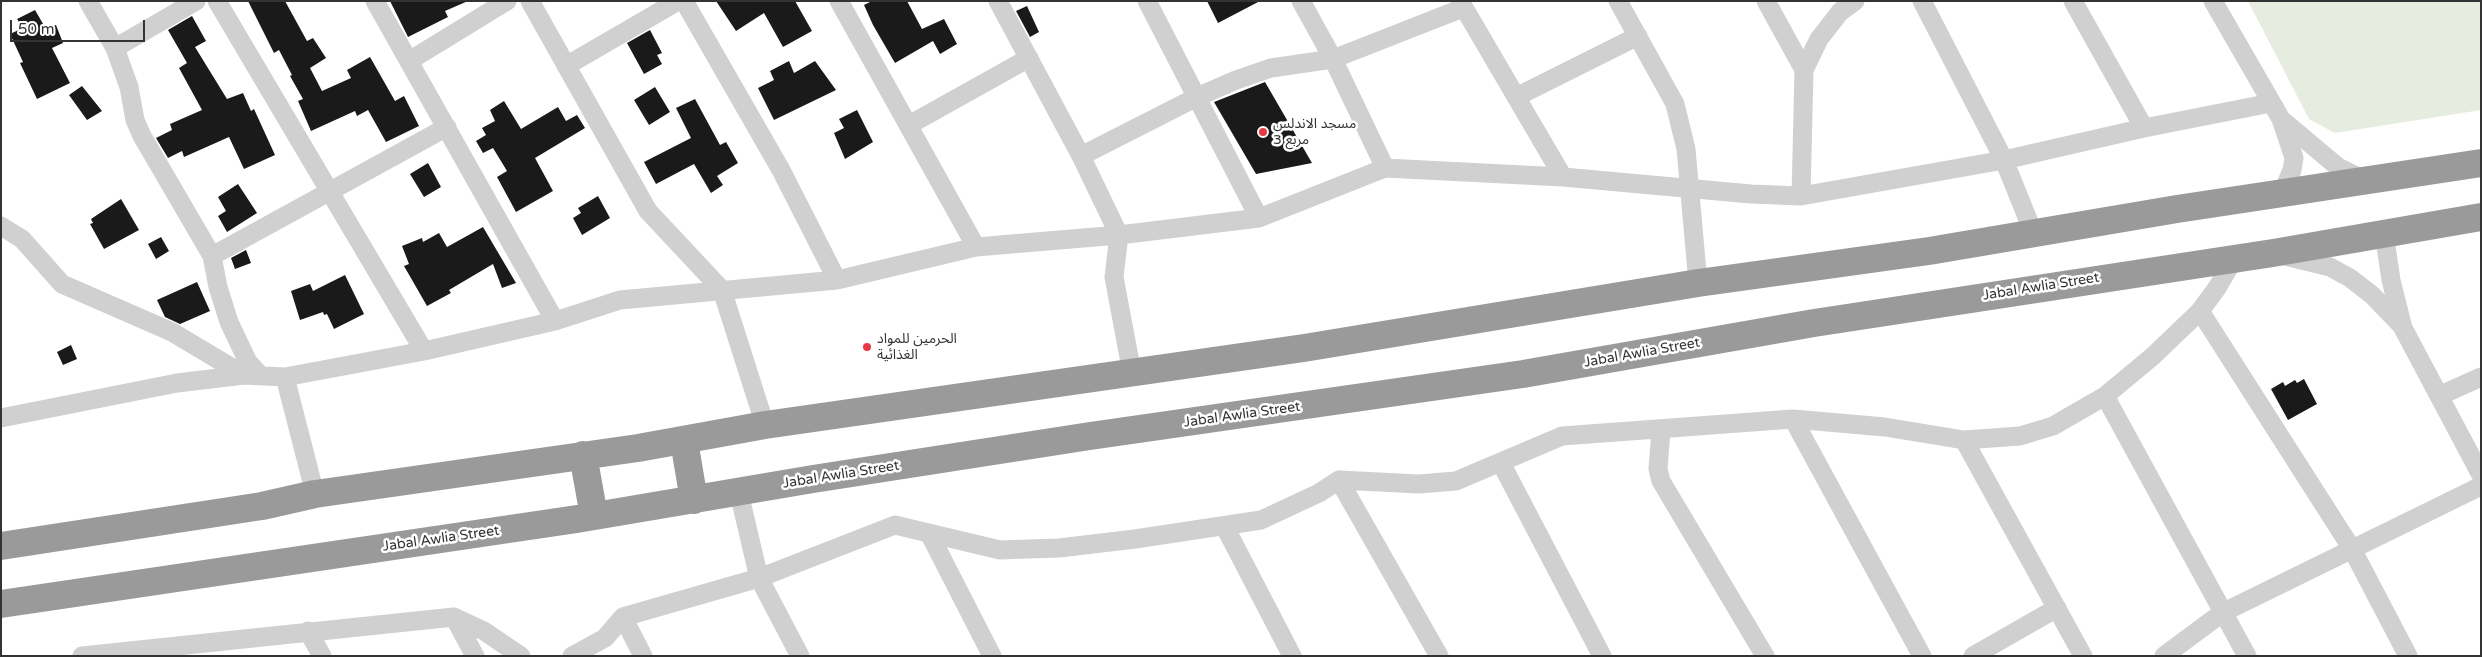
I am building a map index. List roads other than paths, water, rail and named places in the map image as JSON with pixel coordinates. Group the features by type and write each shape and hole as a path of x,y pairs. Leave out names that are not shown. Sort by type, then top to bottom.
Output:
{"highway":[{"path":"1,546 262,506 314,494 684,440 765,425 1304,348 1698,283 1930,251 2033,232 2481,163"},
{"name":"Jabal Awlia Street","path":"1,604 594,516 813,479 1090,436 1523,374 1814,323 2273,253 2481,217"},
{"path":"684,440 694,500"},
{"path":"583,455 594,516"}],"street":[{"path":"88,1 115,48 129,87 135,120 142,136 212,256 218,287 229,322 248,362 252,375"},
{"path":"115,48 196,1"},
{"path":"217,1 328,192 424,350"},
{"path":"375,1 555,321"},
{"path":"409,62 507,1"},
{"path":"530,1 648,210 722,290 765,425"},
{"path":"566,66 678,1"},
{"path":"684,1 781,170 838,280"},
{"path":"839,1 976,247"},
{"path":"998,1 1081,156 1119,235 1114,277 1132,373"},
{"path":"1147,1 1259,218"},
{"path":"1301,1 1333,59 1385,168"},
{"path":"1618,1 1675,104 1686,149 1698,283"},
{"path":"1766,1 1804,70"},
{"path":"1801,196 1804,70 1819,39 1840,12 1855,1"},
{"path":"1922,1 2004,160 2033,232"},
{"path":"2073,1 2144,128"},
{"path":"2213,1 2281,119 2294,158 2292,170 2282,194"},
{"path":"1081,156 1197,96 1271,68 1333,59 1462,4 1563,176"},
{"path":"1516,98 1638,36"},
{"path":"909,125 1029,58"},
{"path":"1,418 178,382 252,375 285,377 424,350 555,321 620,300 838,280 976,247 1119,235 1259,218 1385,168 1563,176 1691,189 1801,196 2004,160 2144,128 2271,103"},
{"path":"2281,119 2338,166 2366,181"},
{"path":"212,256 447,127"},
{"path":"1,226 22,239 62,284 172,332 252,375"},
{"path":"2384,233 2391,280 2403,328 2481,475"},
{"path":"2273,253 2330,268 2350,278 2372,294 2403,328"},
{"path":"572,656 605,638 623,617 759,578 895,525 906,526 930,534 1000,550 1059,548 1225,527 1260,520 1319,493 1339,480 1419,484 1456,481 1562,436 1793,419 1885,427 1964,440 2020,436 2053,426 2105,396 2153,356 2200,311 2217,288 2234,259"},
{"path":"2200,311 2352,549 2408,656"},
{"path":"285,377 314,494"},
{"path":"2439,396 2481,377"},
{"path":"2105,396 2247,656"},
{"path":"1793,419 1922,656"},
{"path":"1661,430 1658,469 1661,481 1765,656"},
{"path":"1964,440 2083,656"},
{"path":"1501,463 1602,656"},
{"path":"1339,480 1439,656"},
{"path":"2164,656 2222,613 2481,486"},
{"path":"739,493 759,578 800,656"},
{"path":"1225,527 1292,656"},
{"path":"930,534 992,656"},
{"path":"1973,656 2056,608"},
{"path":"454,617 475,656"},
{"path":"82,656 145,653 308,631 454,617 484,631 521,656"},
{"path":"623,617 643,656"},
{"path":"308,631 322,656"}],"place":[{"name":"مسجد الاندلس مربع 3","path":"1263,132"},
{"name":"الحرمين للمواد الغذائية","path":"867,347"}]}
